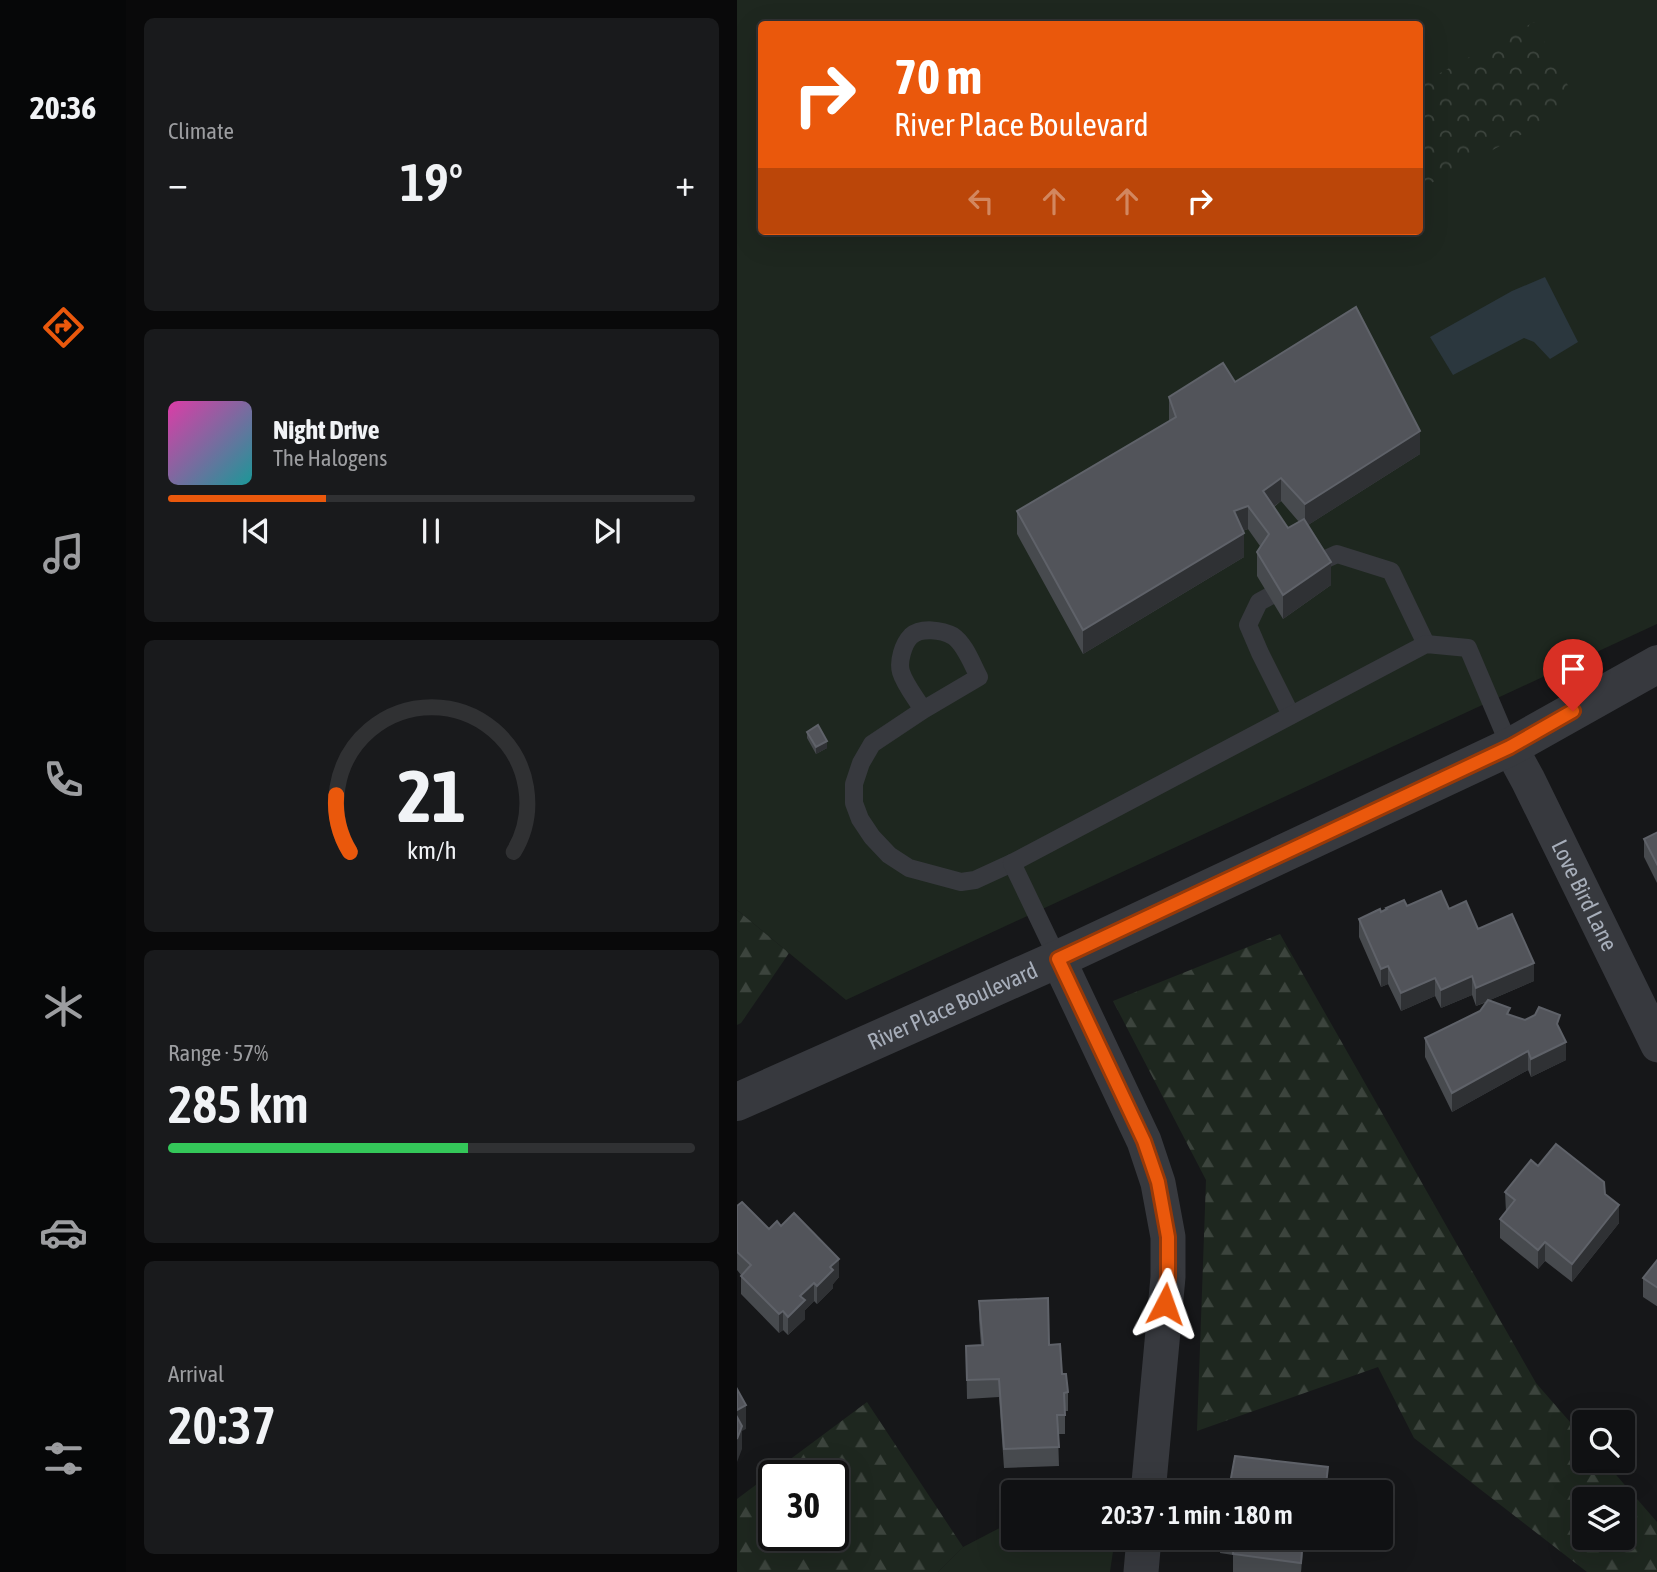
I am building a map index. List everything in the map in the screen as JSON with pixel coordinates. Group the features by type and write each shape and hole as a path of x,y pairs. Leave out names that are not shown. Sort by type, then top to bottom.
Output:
{"street":[{"name":"River Place Boulevard","path":"737,1102 1058,959 1510,747 1657,664"},
{"name":"Love Bird Lane","path":"1510,747 1657,1045"},
{"path":"1058,959 1144,1141 1158,1182 1168,1237 1168,1277 1149,1480"},
{"path":"1141,1572 1143,1550"}],"lane":[{"path":"1317,563 1337,554 1391,571 1427,644"},
{"path":"1270,596 1259,602 1249,625 1291,715"},
{"path":"923,710 901,673 900,661 911,636 925,631 937,631 960,641 979,677 872,744 854,785 854,803 860,819 872,837 889,855 909,868 961,883 1012,863 1427,644 1468,648 1510,747"},
{"path":"1012,863 1058,959"}],"green space":[{"path":"737,0 1657,0 1657,624 846,1000 737,910"},
{"path":"1534,22 1578,104 1423,187 1423,82"},
{"path":"737,910 789,953 737,1025"},
{"path":"1280,934 1536,1383 1572,1424 1572,1473 1614,1473 1627,1487 1572,1487 1572,1550 1635,1550 1635,1497 1657,1522 1657,1572 1587,1572 1414,1438 1378,1367 1197,1431 1206,1180 1113,1001"},
{"path":"867,1402 963,1547 938,1572 737,1572 737,1499 758,1483 758,1551 849,1551 849,1460 789,1460"},
{"path":"1001,1527 1001,1550 1113,1550 1110,1572 938,1572 963,1547"}],"shaded area":[{"path":"1545,277 1578,342 1550,359 1534,342 1524,338 1453,375 1430,337 1512,291"}],"building":[{"path":"1356,307 1420,431 1305,504 1281,478 1263,491 1288,528 1304,519 1331,562 1283,595 1257,552 1269,534 1248,506 1234,511 1244,533 1083,630 1017,511 1176,417 1169,397 1223,363 1235,382"},
{"path":"818,725 827,741 816,747 807,732"},
{"path":"1658,832 1658,866 1644,839"},
{"path":"1441,891 1449,909 1466,901 1478,929 1512,914 1534,963 1476,988 1472,976 1441,990 1435,978 1401,993 1388,966 1381,969 1359,919 1380,909 1381,912 1404,900 1407,906"},
{"path":"1488,1000 1510,1008 1507,1014 1525,1020 1535,1015 1539,1007 1560,1015 1557,1024 1566,1042 1531,1059 1528,1051 1452,1093 1425,1038 1480,1011"},
{"path":"1556,1144 1604,1182 1605,1194 1619,1205 1572,1264 1545,1242 1538,1250 1500,1219 1515,1200 1505,1192 1531,1160 1538,1166"},
{"path":"742,1202 769,1229 777,1221 781,1226 794,1213 839,1259 830,1267 833,1270 817,1286 814,1283 800,1296 805,1300 788,1317 783,1311 779,1314 741,1276 751,1265 737,1252 737,1206"},
{"path":"1658,1259 1658,1288 1643,1278"},
{"path":"1048,1298 1049,1345 1060,1344 1062,1374 1066,1374 1068,1392 1064,1393 1065,1415 1057,1415 1059,1447 1004,1449 999,1379 967,1380 966,1346 983,1345 979,1301"},
{"path":"737,1389 746,1405 737,1410"},
{"path":"737,1417 742,1426 737,1439"},
{"path":"1235,1456 1328,1467 1326,1480 1231,1480"},
{"path":"1233,1550 1302,1550 1301,1563 1233,1554"}],"route":[{"path":"1165,1304 1168,1237 1158,1182 1144,1141 1058,959 1510,747 1573,711"}]}
